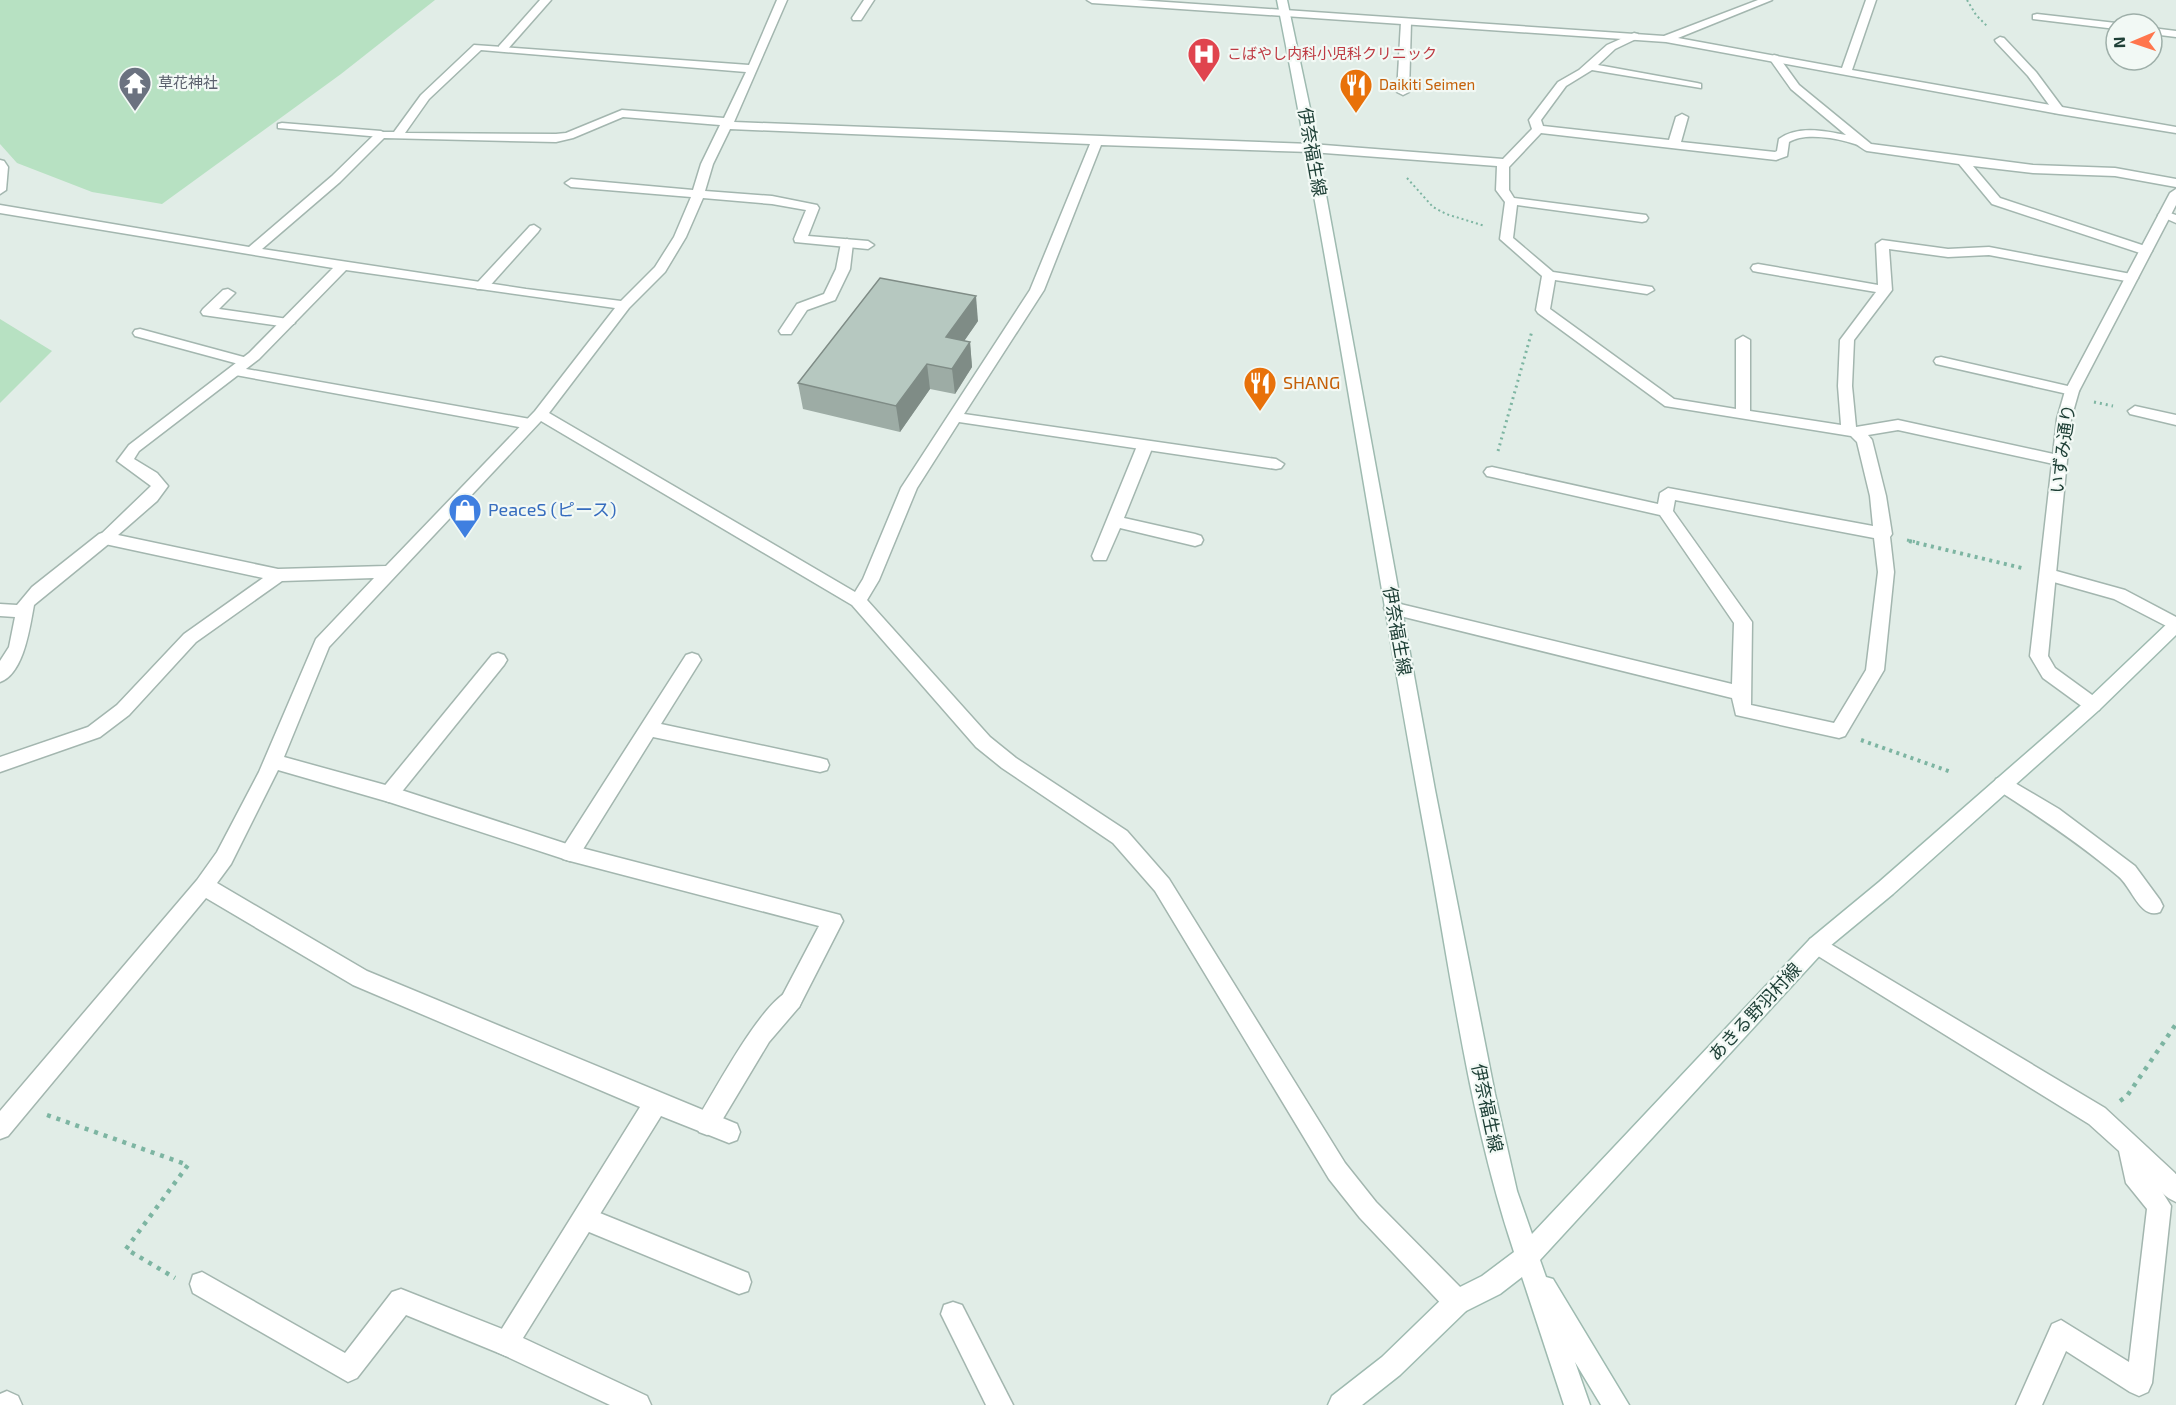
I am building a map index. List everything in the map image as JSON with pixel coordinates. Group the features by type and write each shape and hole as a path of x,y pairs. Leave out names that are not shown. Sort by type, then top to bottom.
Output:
{"street":[{"path":"502,48 546,0"},
{"path":"0,1128 204,886 224,858 272,761 322,644 535,419 624,306 660,268 680,237 698,194 707,164 782,0"},
{"path":"857,18 869,0"},
{"path":"1092,0 1283,7 1406,22 1666,39 2059,111 2176,130"},
{"path":"1666,39 1767,0"},
{"path":"1846,72 1871,0"},
{"name":"伊奈福生線","path":"1283,7 1311,148 1392,608 1484,1094 1505,1191 1578,1405"},
{"path":"2037,17 2104,25"},
{"path":"1402,92 1406,22"},
{"path":"1538,129 1535,120 1562,84 1611,47 1634,36"},
{"path":"2000,40 2032,74 2059,111"},
{"path":"397,135 425,98 478,47 752,69"},
{"path":"1774,58 1795,87 1867,147 2051,171 2115,172 2176,183"},
{"path":"1588,66 1697,86"},
{"path":"282,126 397,135 556,138 569,136 622,113 727,123 1385,152 1506,163"},
{"path":"1674,144 1682,117"},
{"path":"1538,129 1776,156 1783,153 1783,141 1787,136 1799,134 1858,141"},
{"path":"1538,129 1503,166 1501,189 1506,198 1511,201 1642,218"},
{"path":"252,251 336,179 381,134"},
{"path":"858,602 871,580 909,488 1037,290 1097,141"},
{"path":"1963,160 1996,201 2146,251"},
{"path":"0,164 2,167 0,190"},
{"path":"571,183 772,200 813,208 800,239 868,245"},
{"name":"いずみ通り","path":"2093,705 2049,673 2039,656 2064,419 2071,393 2131,278 2146,251 2170,217 2176,193"},
{"path":"1511,201 1506,239 1549,275 1647,290"},
{"path":"0,210 344,266 624,306"},
{"path":"482,286 534,229"},
{"path":"786,331 802,307 830,297 843,269 847,243"},
{"path":"1492,472 1665,512 1743,622 1742,710 1847,735 1875,670 1886,572 1884,534 1878,496 1864,440 1853,432 1845,386 1847,340 1885,290 1882,244 1948,253 1989,251 2131,278"},
{"path":"0,675 18,648 26,603 105,538 160,486 152,477 125,461 128,455 179,412 240,367 288,323 344,266"},
{"path":"1758,268 1885,290"},
{"path":"1549,275 1544,310 1671,403 1853,432 1898,424 2058,460"},
{"path":"228,293 208,312 288,323"},
{"path":"140,333 240,367 535,419 858,602 983,742 1010,764 1120,837 1155,877 1337,1171 1368,1210 1457,1302"},
{"path":"1743,340 1743,414"},
{"path":"1941,361 2071,393"},
{"path":"2135,411 2176,420"},
{"path":"954,417 1276,464"},
{"path":"1100,556 1145,446"},
{"path":"1665,512 1668,493 1884,534"},
{"path":"1114,521 1195,540"},
{"path":"105,538 278,575 389,572"},
{"path":"0,765 94,732 123,710 190,638 278,575"},
{"path":"2049,575 2119,594 2176,625"},
{"path":"1392,608 1741,693"},
{"path":"0,610 24,611"},
{"name":"あきる野羽村線","path":"1341,1405 1391,1366 1457,1302 1491,1285 1526,1258 1817,945 2093,705 2176,625"},
{"path":"389,794 498,660"},
{"path":"570,853 692,660"},
{"path":"650,729 820,765"},
{"path":"272,761 389,794 570,853 833,921 791,1000 761,1035 707,1124"},
{"path":"2003,784 2052,815 2128,872 2153,906"},
{"path":"204,886 360,978 729,1132"},
{"path":"1817,945 2097,1116 2171,1186"},
{"path":"506,1343 656,1102"},
{"path":"2029,1405 2061,1333 2139,1383 2159,1206 2134,1175 2129,1145"},
{"path":"585,1219 739,1282"},
{"name":"伊奈福生線","path":"1526,1258 1616,1405"},
{"path":"202,1284 348,1369 401,1301 506,1343 638,1405"},
{"path":"953,1314 1000,1405"}],"path":[{"path":"1966,0 1976,15 2000,40"},
{"path":"1385,152 1433,207 1446,214 1507,232"},
{"path":"1492,472 1537,313 1544,310"},
{"path":"2071,393 2135,411"},
{"path":"1884,534 2049,575"},
{"path":"1847,735 1951,772"},
{"path":"2097,1116 2127,1096 2176,1024"},
{"path":"20,1106 188,1165 126,1248 196,1291 202,1284"}],"green space":[{"path":"0,0 435,0 341,74 162,204 92,192 17,163 0,144"},
{"path":"0,319 52,351 0,403"}],"building":[{"path":"880,278 976,296 946,337 970,342 952,369 927,364 896,406 798,383"}],"place":[{"name":"こばやし内科小児科クリニック","path":"1204,83"},
{"name":"草花神社","path":"135,112"},
{"name":"Daikiti Seimen","path":"1356,114"},
{"name":"SHANG","path":"1260,412"},
{"name":"PeaceS (ピース)","path":"465,539"}]}
